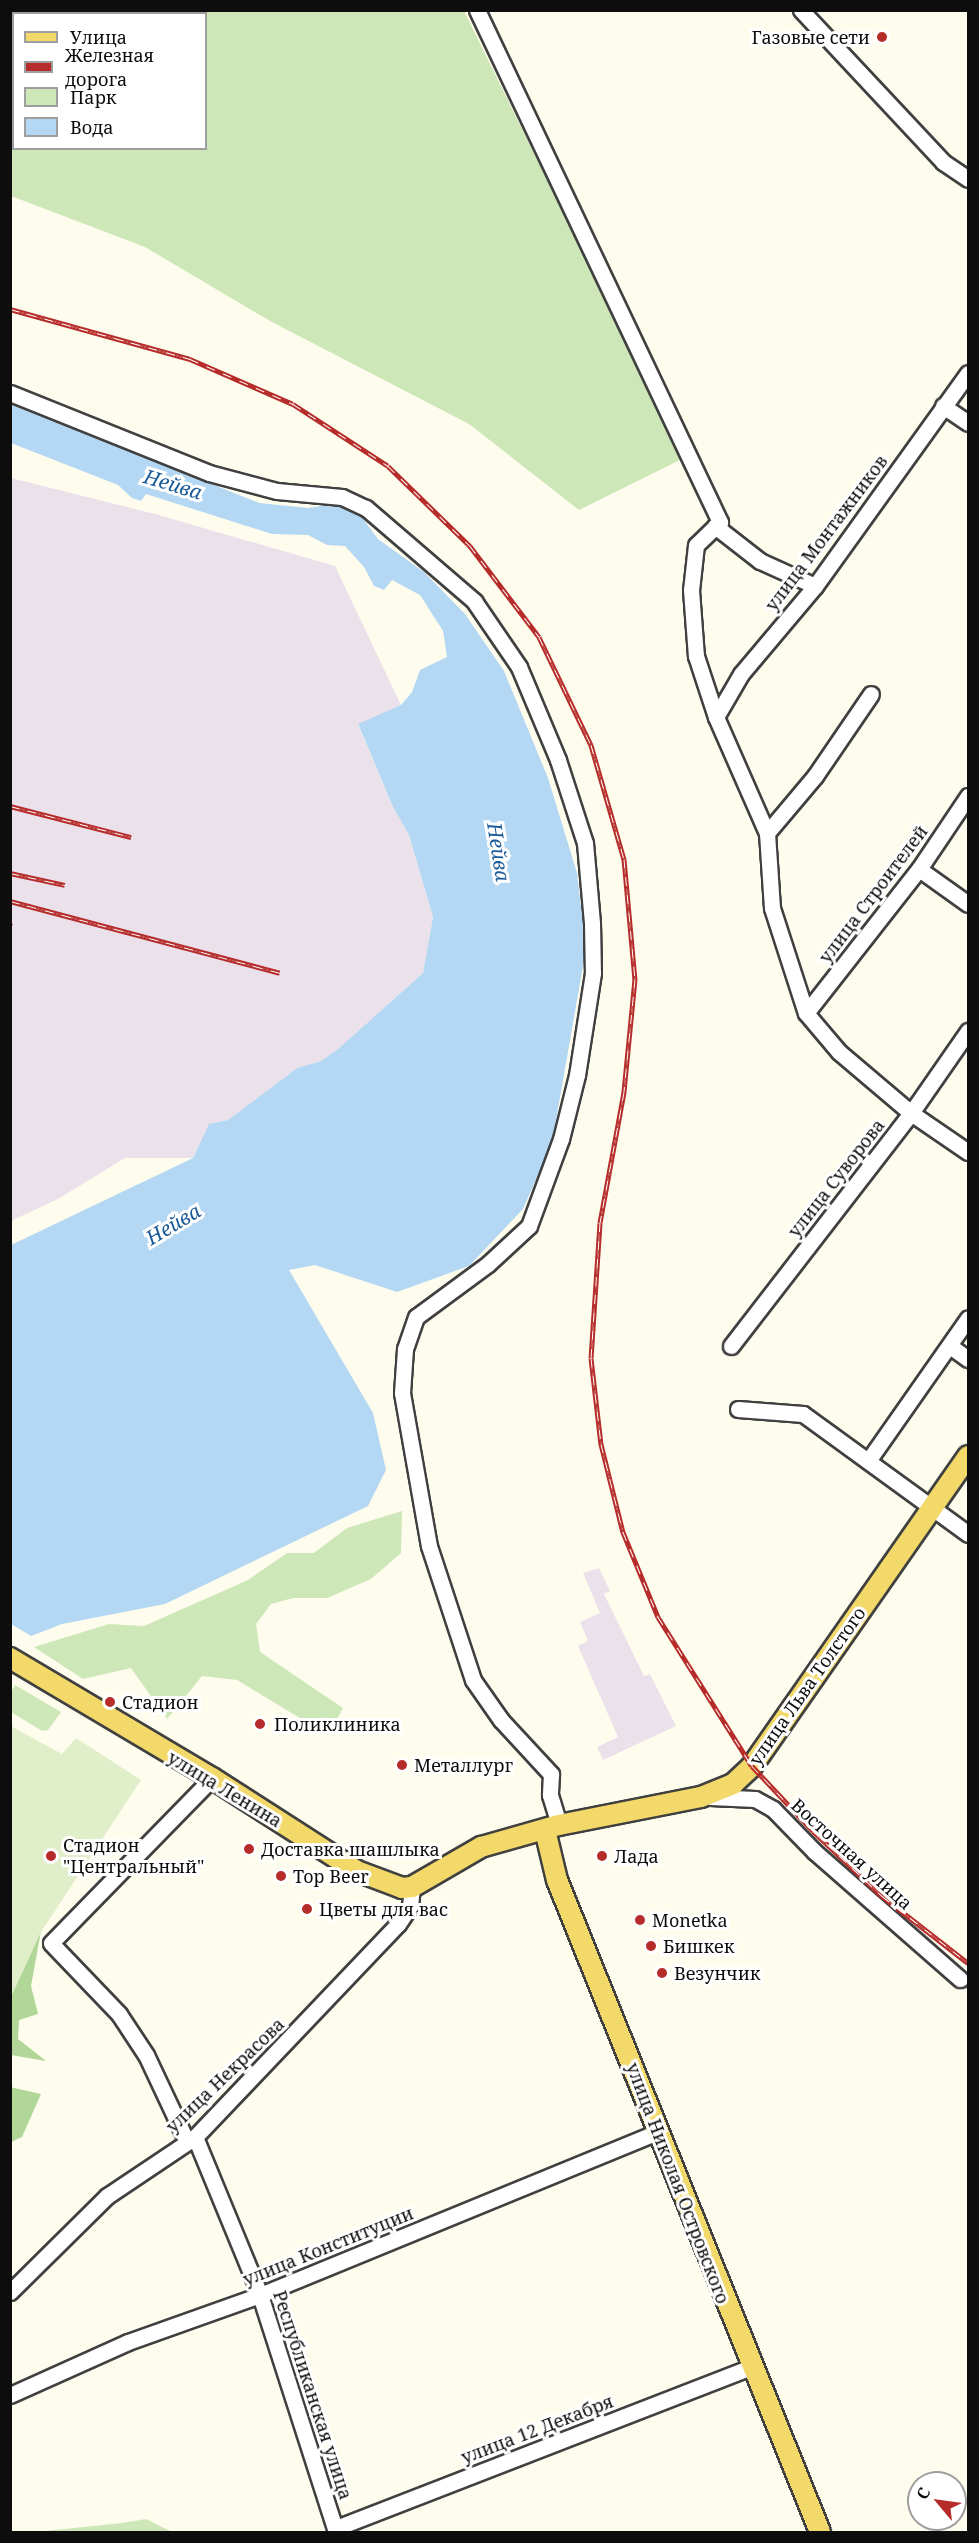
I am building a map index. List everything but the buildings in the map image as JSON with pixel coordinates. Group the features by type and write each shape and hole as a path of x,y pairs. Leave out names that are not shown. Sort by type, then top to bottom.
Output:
{"main road":[{"name":"улица Льва Толстого","path":"552,1828 701,1797 733,1784 752,1766 931,1507 969,1456"},
{"name":"улица Ленина","path":"10,1658 212,1778 357,1871 402,1888 412,1887"},
{"path":"412,1887 481,1847 552,1828"},
{"name":"улица Николая Островского","path":"552,1828 557,1880 819,2532"}],"street":[{"path":"477,10 720,522 696,545 691,590 696,656 716,717 767,833 772,908 806,1013 839,1052 911,1113 969,1152"},
{"path":"801,10 943,162 969,179"},
{"name":"улица Монтажников","path":"716,717 741,674 815,586 969,373"},
{"path":"10,393 209,473 277,491 342,498 366,508 474,601 519,667 558,760 585,843 592,924 592,973 577,1075 561,1139 529,1226 488,1264 417,1317 405,1348 402,1393 429,1546 473,1680 501,1720 551,1774 552,1828"},
{"path":"943,406 969,423"},
{"path":"715,526 760,561 815,586"},
{"path":"767,833 815,776 871,694"},
{"name":"улица Строителей","path":"806,1013 919,869 969,796"},
{"path":"919,869 969,904"},
{"name":"улица Суворова","path":"731,1346 911,1113 969,1031"},
{"path":"868,1461 969,1318"},
{"path":"950,1346 969,1359"},
{"path":"738,1409 802,1414 969,1534"},
{"name":"Республиканская улица","path":"212,1778 51,1943 119,2014 146,2055 191,2139 260,2295 336,2530"},
{"name":"Восточная улица","path":"701,1797 755,1799 773,1809 814,1852 960,1979"},
{"name":"улица Некрасова","path":"10,2292 107,2196 191,2139 398,1924 410,1906 412,1887"},
{"name":"улица Конституции","path":"10,2395 128,2342 260,2295 659,2132"},
{"name":"улица 12 Декабря","path":"336,2530 752,2367"}],"shaded area":[{"path":"11,478 155,514 335,566 401,705 358,725 393,807 409,835 433,917 423,973 338,1049 321,1061 297,1068 228,1120 209,1124 193,1158 125,1158 58,1199 11,1221"},
{"path":"599,1568 610,1591 604,1594 644,1676 650,1674 676,1726 603,1760 597,1747 618,1737 578,1646 588,1641 580,1622 600,1613 583,1573"}],"green space":[{"path":"10,11 464,11 684,458 579,510 469,424 270,321 145,247 11,196"},
{"path":"402,1511 401,1553 371,1579 327,1598 293,1598 271,1604 256,1624 260,1652 343,1708 328,1735 237,1680 202,1676 167,1719 131,1668 83,1679 34,1647 109,1624 144,1626 248,1580 287,1553 314,1553 347,1528"},
{"path":"15,1685 61,1712 48,1730 42,1731 11,1712 11,1692"},
{"name":"Стадион \"Центральный\"","path":"11,1726 62,1754 76,1738 141,1780 41,1932 11,1997"},
{"path":"41,1931 31,1986 38,2014 19,2020 18,2039 46,2061 11,2055 10,1988"},
{"path":"10,2087 41,2094 22,2137 11,2142"},
{"path":"146,2519 172,2532 35,2532 122,2523"}],"water":[{"name":"Нейва","path":"11,404 259,503 309,508 338,503 361,516 378,539 424,572 465,614 504,671 548,778 577,873 586,949 552,1143 523,1209 469,1266 397,1292 315,1265 289,1270 373,1413 386,1470 368,1506 165,1604 62,1624 31,1636 11,1624 11,1245 193,1158 209,1124 228,1120 297,1068 321,1061 338,1049 423,973 433,917 409,835 393,807 358,724 401,705 412,692 420,670 447,657 443,631 420,595 392,580 384,590 374,586 364,567 345,546 327,545 308,535 272,534 146,494 141,501 132,498 118,485 11,443"}],"railway":[{"path":"10,309 190,359 293,404 388,466 470,546 539,637 591,745 624,859 635,979 624,1092 600,1223 591,1358 601,1444 623,1532 658,1617 752,1766 813,1831 882,1896 968,1963"},
{"path":"10,806 131,837"},
{"path":"10,873 65,885"},
{"path":"10,901 280,973"}],"place":[{"name":"Газовые сети","path":"882,37"},
{"name":"Стадион","path":"110,1702"},
{"name":"Поликлиника","path":"260,1724"},
{"name":"Металлург","path":"402,1765"},
{"name":"Доставка шашлыка","path":"249,1849"},
{"name":"Стадион \"Центральный\"","path":"51,1856"},
{"name":"Лада","path":"602,1856"},
{"name":"Top Beer","path":"281,1876"},
{"name":"Цветы для вас","path":"307,1909"},
{"name":"Monetka","path":"640,1920"},
{"name":"Бишкек","path":"651,1946"},
{"name":"Везунчик","path":"662,1973"}]}
